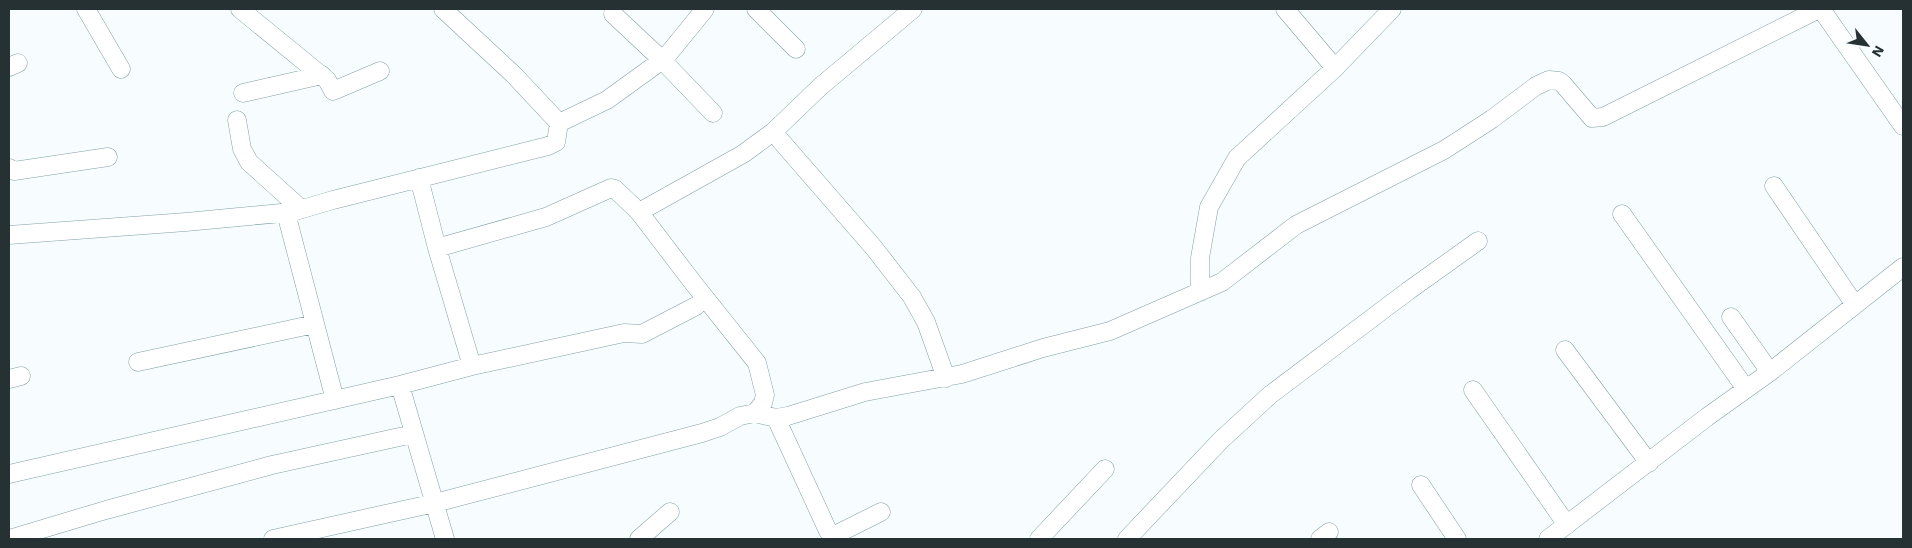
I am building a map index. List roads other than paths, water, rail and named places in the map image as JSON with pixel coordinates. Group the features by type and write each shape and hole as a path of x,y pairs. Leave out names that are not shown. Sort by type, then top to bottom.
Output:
{"street":[{"path":"86,9 121,69"},
{"path":"240,9 327,80 332,91 380,71"},
{"path":"443,9 514,76 559,123"},
{"path":"559,123 607,100 662,60 705,9"},
{"path":"756,9 796,49"},
{"path":"639,212 743,154 773,132 821,86 913,9"},
{"path":"1285,9 1335,68"},
{"path":"1200,292 1200,258 1209,206 1237,158 1335,68 1392,9"},
{"path":"273,539 308,535 702,433 720,427 740,416 755,413 776,418 788,416 865,392 946,378 1043,348 1110,332 1222,282 1296,225 1444,150 1492,119 1536,86 1548,80 1559,81 1563,84 1592,118 1603,117 1820,9 1903,126"},
{"path":"613,14 662,60 713,113"},
{"path":"243,92 322,76"},
{"path":"237,120 242,149 249,162 293,211 315,324 336,400"},
{"path":"9,236 186,222 293,211 548,146 556,142 559,123"},
{"path":"780,140 874,248 912,297 926,322 946,378"},
{"path":"9,168 14,171 108,157"},
{"path":"420,178 437,248 472,366"},
{"path":"1774,186 1855,305"},
{"path":"437,248 546,217 611,188 615,188 639,212 757,363 765,395 763,403 755,413"},
{"path":"1622,214 1746,389"},
{"path":"1127,539 1221,440 1270,395 1408,291 1478,242"},
{"path":"1548,539 1770,372 1903,267"},
{"path":"9,474 624,332 642,334 696,306"},
{"path":"1731,316 1770,372"},
{"path":"138,362 315,324"},
{"path":"1565,350 1649,463"},
{"path":"400,385 445,539"},
{"path":"1473,390 1568,525"},
{"path":"776,418 828,531 837,534 881,512"},
{"path":"9,539 106,510 263,468 413,434"},
{"path":"1039,539 1105,469"},
{"path":"1421,485 1457,539"},
{"path":"639,539 670,512"}]}
